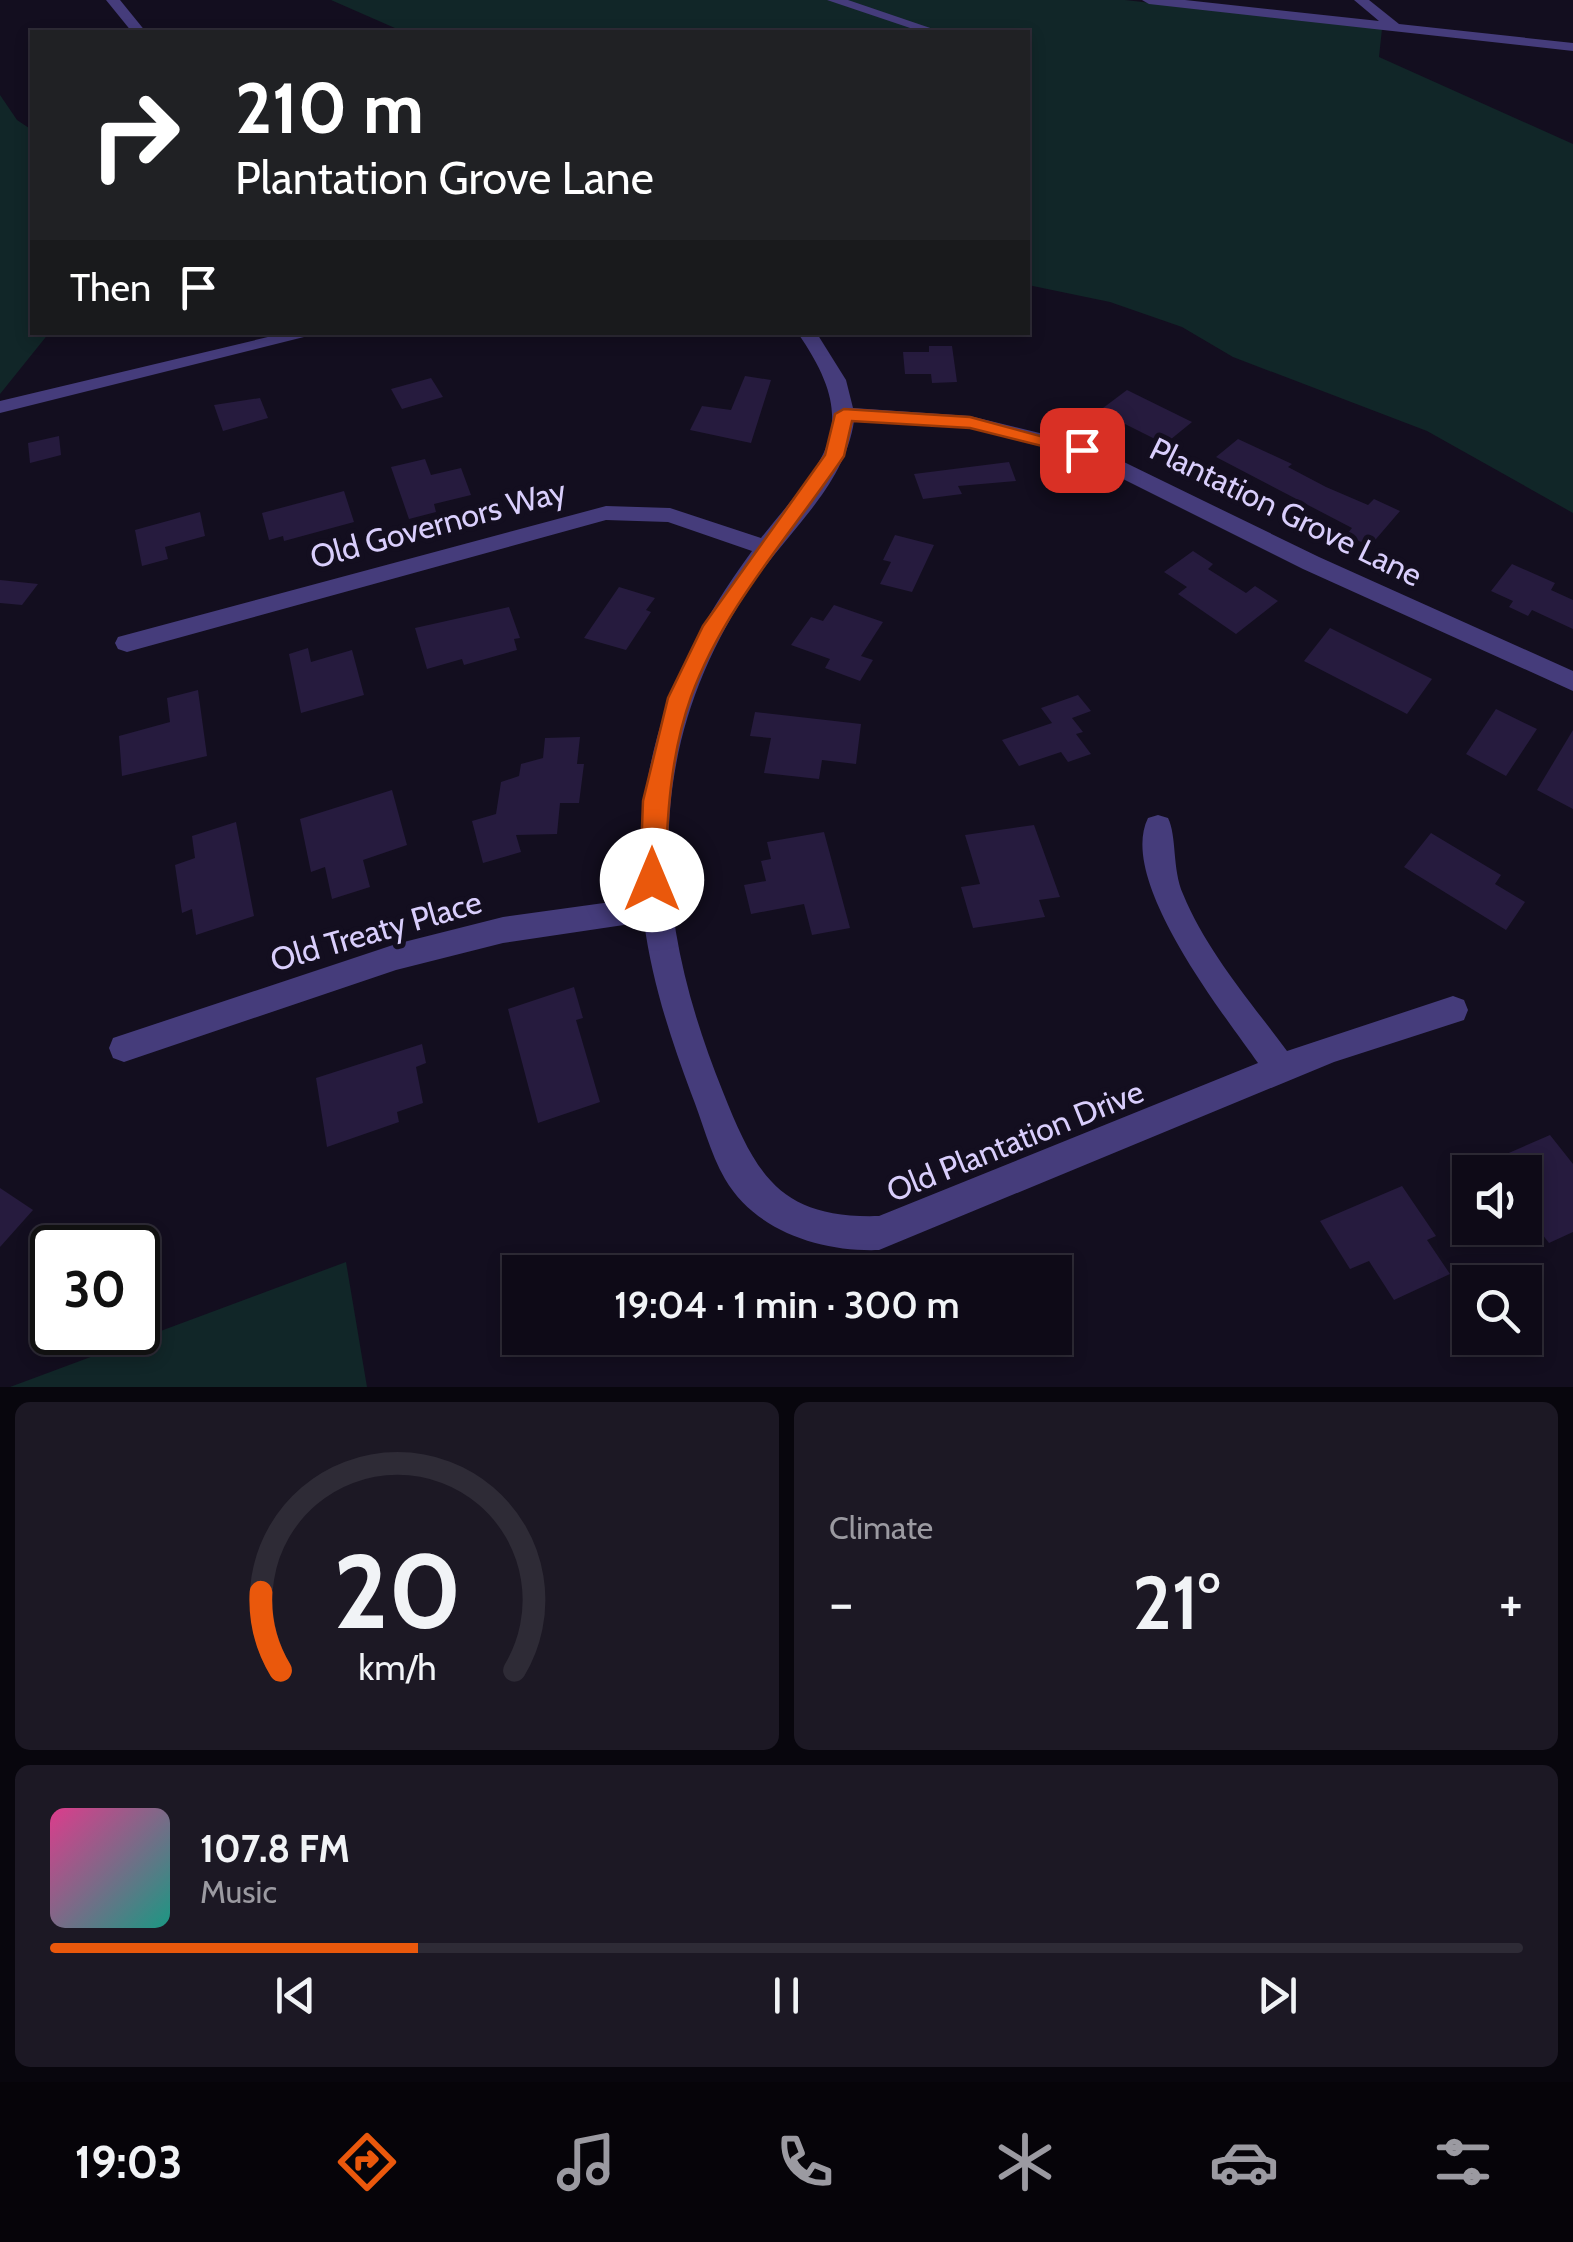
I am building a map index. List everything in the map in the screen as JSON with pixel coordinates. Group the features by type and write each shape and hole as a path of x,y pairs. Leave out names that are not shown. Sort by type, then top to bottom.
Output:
{"street":[{"path":"114,0 137,30"},
{"path":"834,0 930,30"},
{"path":"1149,0 1573,47"},
{"path":"1346,0 1392,27"},
{"path":"1361,0 1392,27"},
{"path":"0,407 302,335"},
{"path":"808,335 833,371 844,414"},
{"name":"Old Plantation Drive","path":"844,414 834,456 812,492 766,548 705,642 674,714 655,801 654,908 672,1000 738,1168 780,1211 817,1228 858,1234 899,1227 1332,1048 1453,1010"},
{"name":"Plantation Grove Lane","path":"844,414 970,422 1082,450 1312,563 1573,682"},
{"name":"Old Governors Way","path":"126,643 606,513 670,515 766,548"},
{"path":"1158,826 1157,861 1176,917 1281,1070"},
{"name":"Old Treaty Place","path":"124,1048 396,956 519,927 654,908"}],"green space":[{"path":"331,0 1125,0 1382,29 1379,57 1573,144 1573,513 1427,431 1233,357 1182,327 1110,302 1030,285 1030,30 399,30"},
{"path":"0,95 17,120 30,129 30,335 47,335 0,394"},
{"path":"346,1262 367,1387 10,1387 96,1355 160,1355 160,1331"}],"building":[{"path":"929,346 952,346 957,382 932,383 931,374 905,374 903,352 929,352"},
{"path":"745,376 771,380 751,443 690,430 702,406 731,410"},
{"path":"431,378 443,397 402,409 391,389"},
{"path":"1127,390 1192,422 1165,444 1099,411"},
{"path":"260,398 268,418 223,431 214,405"},
{"path":"59,436 61,455 30,463 28,443"},
{"path":"1238,439 1292,464 1288,467 1326,487 1368,505 1374,499 1400,511 1370,546 1346,535 1352,528 1216,457"},
{"path":"425,459 431,475 461,468 471,495 434,504 436,512 409,519 391,467"},
{"path":"1009,462 1016,481 958,486 962,494 923,499 914,474"},
{"path":"344,491 354,522 284,541 283,536 269,540 262,513"},
{"path":"200,512 205,536 165,547 168,559 142,566 135,530"},
{"path":"895,535 934,545 912,592 880,584 891,562 883,560"},
{"path":"1193,551 1213,564 1208,569 1246,593 1255,586 1278,601 1236,634 1178,594 1187,587 1164,572"},
{"path":"1512,564 1555,583 1551,590 1573,600 1573,629 1532,610 1528,616 1509,607 1513,601 1491,591"},
{"path":"0,580 38,584 22,605 0,603"},
{"path":"619,587 655,598 646,610 651,612 626,650 584,638"},
{"path":"834,605 883,622 861,656 873,660 860,681 825,668 830,659 791,645 811,617 823,621"},
{"path":"509,607 520,638 514,639 517,650 464,665 462,659 427,669 415,628"},
{"path":"1330,628 1432,679 1407,714 1304,661"},
{"path":"308,648 311,662 352,650 364,695 301,713 289,654"},
{"path":"198,690 207,756 122,776 119,736 170,722 167,698"},
{"path":"1078,695 1091,711 1072,718 1083,732 1076,734 1091,754 1068,762 1061,752 1019,766 1002,740 1052,723 1041,708"},
{"path":"1496,709 1537,729 1506,776 1466,754"},
{"path":"755,712 861,724 856,764 822,760 819,779 764,773 771,738 750,736"},
{"path":"1573,730 1573,809 1537,790"},
{"path":"580,737 577,764 584,764 579,803 560,803 557,834 516,835 521,852 483,863 472,821 496,814 501,782 519,776 521,764 543,758 545,738"},
{"path":"392,790 407,845 363,860 370,887 332,899 325,867 311,872 300,819"},
{"path":"236,822 254,916 196,935 192,909 182,913 175,865 195,858 192,836"},
{"path":"1034,825 1060,897 1039,900 1045,917 973,928 961,887 980,884 965,835"},
{"path":"824,832 850,928 812,935 804,904 751,914 744,885 766,881 761,861 771,859 767,842"},
{"path":"1431,833 1501,875 1495,884 1525,902 1506,930 1404,867"},
{"path":"574,987 583,1018 576,1020 600,1102 538,1123 508,1009"},
{"path":"422,1044 426,1063 416,1067 423,1103 397,1112 399,1122 327,1147 316,1078"},
{"path":"1550,1135 1573,1164 1573,1232 1549,1243 1542,1234 1542,1155 1504,1155"},
{"path":"1402,1186 1436,1236 1427,1240 1450,1274 1394,1300 1369,1261 1350,1269 1320,1221"},
{"path":"0,1188 33,1210 0,1247"}],"route":[{"path":"652,880 655,801 664,747 679,698 711,632 766,548 812,492 834,456 844,414 970,422 1082,450"}]}
